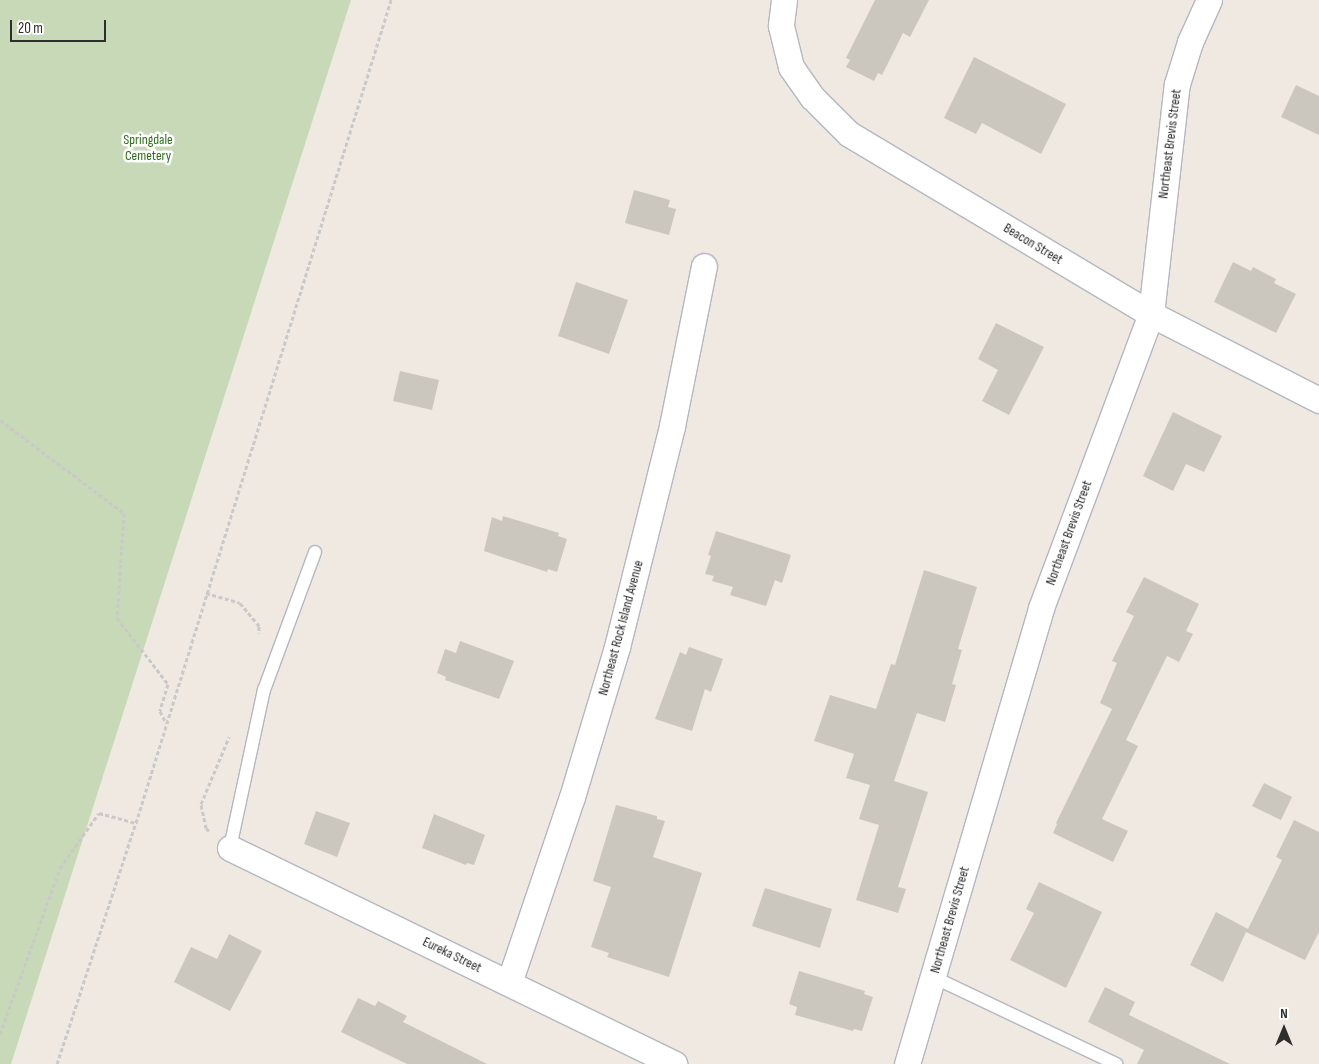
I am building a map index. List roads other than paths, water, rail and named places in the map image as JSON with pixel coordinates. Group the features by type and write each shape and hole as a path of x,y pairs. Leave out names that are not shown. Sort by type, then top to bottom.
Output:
{"street":[{"name":"Beacon Street","path":"784,0 781,26 784,45 791,67 812,97 849,134 1151,314 1319,400"},
{"name":"Northeast Brevis Street","path":"907,1064 1041,608 1151,314 1177,84 1190,42 1209,0"},
{"name":"Northeast Rock Island Avenue","path":"509,983 572,797 617,647 672,426 704,266"},
{"name":"Eureka Street","path":"230,848 674,1064"}],"lane":[{"path":"230,848 264,690 315,552"},
{"path":"933,977 1116,1064"}],"park label":[{"name":"Springdale Cemetery","path":"148,148"}]}
